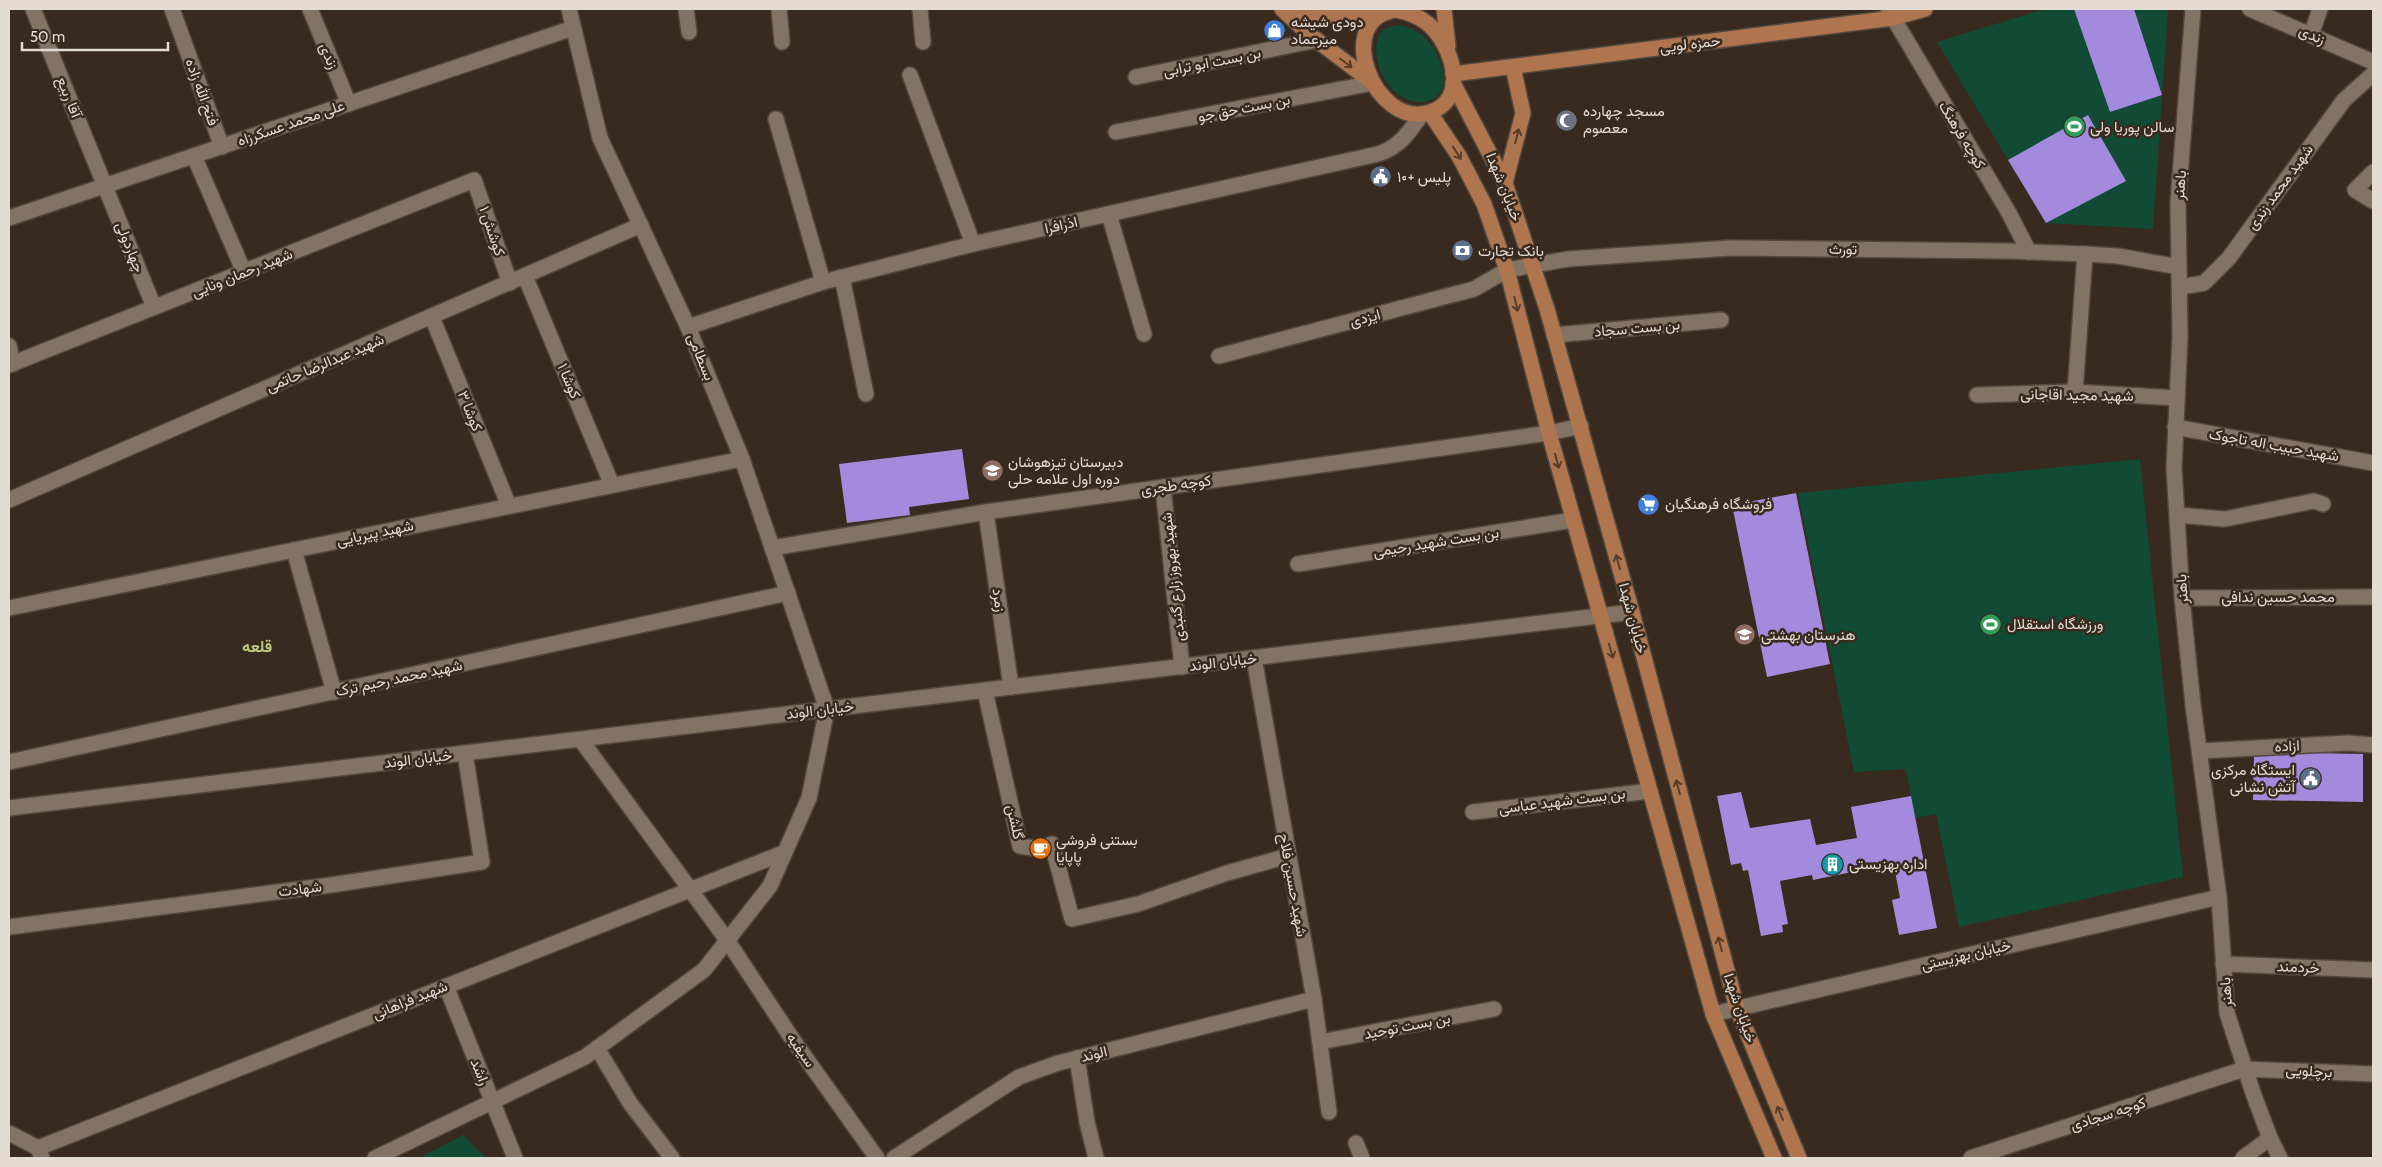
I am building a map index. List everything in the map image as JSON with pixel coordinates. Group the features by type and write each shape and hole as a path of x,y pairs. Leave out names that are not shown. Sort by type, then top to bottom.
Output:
{"main road":[{"path":"1282,9 1317,40 1373,83 1392,104 1408,112 1426,113 1448,99 1453,79 1444,9"},
{"path":"1293,9 1329,16 1396,10 1419,17 1435,30 1449,53"},
{"name":"حمزه لویی","path":"1453,79 1513,66 1925,9"},
{"path":"1373,83 1365,65 1363,50 1369,27 1382,12"},
{"path":"1506,183 1523,113 1513,66"},
{"name":"خیابان شهدا","path":"1453,79 1506,183 1581,426 1737,1008 1799,1158"},
{"name":"خیابان شهدا","path":"1426,113 1459,156 1484,204 1507,270 1573,520 1713,1014 1774,1158"}],"street":[{"name":"آقا ربیع","path":"33,9 106,186"},
{"name":"فتح الله زاده","path":"172,9 222,146"},
{"name":"زندی","path":"310,9 349,104"},
{"name":"بسطامی","path":"569,9 600,138 688,327 742,459 827,709"},
{"path":"686,9 689,32"},
{"path":"780,9 782,42"},
{"path":"920,9 923,42"},
{"name":"باهنر","path":"2193,9 2178,202 2180,337 2174,468 2182,598 2218,897 2227,1013 2244,1069 2270,1138 2280,1158"},
{"name":"زندی","path":"2250,9 2373,62"},
{"path":"2311,35 2320,9"},
{"name":"کوچه فرهنگ","path":"1890,14 2009,214 2029,252"},
{"name":"علی محمد عسکرزاه","path":"9,218 573,28"},
{"name":"بن بست ابو ترابی","path":"1136,77 1317,40"},
{"name":"شهید محمد زندی","path":"2180,288 2204,283 2229,258 2344,100 2373,74"},
{"path":"910,75 973,244"},
{"name":"بن بست حق جو","path":"1116,132 1373,83"},
{"name":"اذرافرا","path":"688,327 823,282 973,244 1378,154 1390,150 1401,143 1426,113"},
{"path":"776,119 823,282"},
{"path":"194,156 244,272"},
{"path":"2373,172 2355,190 2373,201"},
{"name":"شهید رحمان ونایی","path":"11,365 474,180"},
{"name":"کوشش ۱","path":"474,180 510,283"},
{"name":"چهاردولی","path":"106,186 154,307"},
{"path":"1108,214 1144,334"},
{"name":"شهید عبدالرضا حاتمی","path":"9,500 641,226"},
{"name":"تورث","path":"1507,270 1568,259 1730,248 2085,254 2118,256 2179,267"},
{"path":"2075,392 2085,254"},
{"name":"ایزدی","path":"1219,356 1474,289 1507,270"},
{"name":"کوشا ۱","path":"525,276 612,485"},
{"path":"842,277 866,394"},
{"name":"کوشا ۳","path":"432,317 508,506"},
{"name":"بن بست سجاد","path":"1554,335 1721,320"},
{"path":"9,346 11,365"},
{"name":"شهید مجید اقاجانی","path":"1977,395 2075,392 2177,398"},
{"name":"کوچه طجری","path":"772,548 986,512 1549,433 1581,426"},
{"name":"شهید حبیب اله تاجوک","path":"2175,427 2373,463"},
{"name":"شهید پیریایی","path":"9,608 742,459"},
{"name":"شهید بهروز زارع گنبدی","path":"1163,487 1182,667"},
{"path":"2177,515 2226,519 2314,501 2322,504"},
{"name":"زمرد","path":"986,512 1011,687"},
{"name":"بن بست شهید رحیمی","path":"1298,564 1573,520"},
{"path":"294,550 334,692"},
{"name":"شهید محمد رحیم ترک","path":"9,762 788,593"},
{"name":"محمد حسین ندافی","path":"2182,598 2373,596"},
{"name":"خیابان الوند","path":"9,808 1632,612"},
{"name":"شهید حسین فلاح","path":"1254,658 1314,999 1329,1112"},
{"name":"گلشن","path":"985,690 1020,846 1040,849 1052,844 1072,919 1138,904 1227,873 1288,856"},
{"path":"375,1158 585,1057 704,970 770,886 782,853 809,798 827,709"},
{"name":"سیفیه","path":"581,740 727,940 793,1040 877,1158"},
{"name":"ازاده","path":"2200,751 2348,743 2373,745"},
{"name":"شهادت","path":"9,927 331,885 482,862 465,753"},
{"name":"بن بست شهید عباسی","path":"1473,812 1650,791"},
{"name":"شهید فراهانی","path":"40,1153 446,986 782,853"},
{"name":"خیابان بهزیستی","path":"1713,1014 2218,897"},
{"name":"خردمند","path":"2223,964 2373,970"},
{"name":"راشد","path":"446,986 515,1158"},
{"name":"الوند","path":"894,1158 1019,1077 1077,1058 1314,999"},
{"name":"بن بست توحید","path":"1320,1042 1494,1009"},
{"path":"597,1048 630,1103 672,1158"},
{"path":"1077,1058 1087,1122 1096,1158"},
{"name":"برچلویی","path":"2244,1069 2373,1074"},
{"name":"کوچه سجادی","path":"1971,1158 1990,1156 2244,1069"},
{"path":"9,1133 40,1153"},
{"path":"2243,1158 2270,1138"},
{"path":"1356,1143 1362,1158"}],"green space":[{"name":"سالن پوریا ولی","path":"2045,9 2168,9 2153,229 2046,223 1937,42"},
{"path":"1396,25 1409,28 1421,34 1434,49 1443,75 1442,89 1434,98 1423,102 1410,100 1396,93 1385,80 1378,62 1376,44 1384,29"},
{"name":"ورزشگاه استقلال","path":"2140,459 2183,877 1959,927 1936,814 1915,818 1906,769 1854,772 1798,493"},
{"path":"463,1135 486,1158 419,1158"}],"building":[{"path":"2074,9 2134,9 2162,95 2110,112"},
{"path":"2088,115 2126,181 2046,223 2008,160"},
{"path":"962,449 969,499 909,507 910,515 847,523 839,464"},
{"path":"1796,493 1830,664 1767,677 1732,505"},
{"path":"2254,752 2363,754 2363,802 2253,800"},
{"name":"اداره بهزیستی","path":"1741,792 1750,828 1810,819 1816,845 1857,838 1851,807 1911,796 1937,928 1899,935 1892,900 1900,898 1895,871 1888,872 1886,865 1813,880 1812,875 1780,881 1788,924 1782,925 1783,932 1761,936 1748,870 1743,871 1741,863 1731,865 1717,796"}],"place":[{"name":"دودی شیشه میرعماد","path":"1275,31"},
{"name":"مسجد چهارده معصوم","path":"1567,120"},
{"name":"سالن پوریا ولی","path":"2074,127"},
{"name":"پلیس +۱۰","path":"1381,177"},
{"name":"بانک تجارت","path":"1462,251"},
{"name":"دبیرستان تیزهوشان دوره اول علامه حلی","path":"992,471"},
{"name":"فروشگاه فرهنگیان","path":"1649,504"},
{"name":"ورزشگاه استقلال","path":"1991,624"},
{"name":"هنرستان بهشتی","path":"1745,635"},
{"name":"ایستگاه مرکزی آتش نشانی","path":"2311,779"},
{"name":"بستنی فروشی پاپایا","path":"1040,849"},
{"name":"اداره بهزیستی","path":"1833,864"}],"district":[{"name":"قلعه","path":"257,646"}]}
